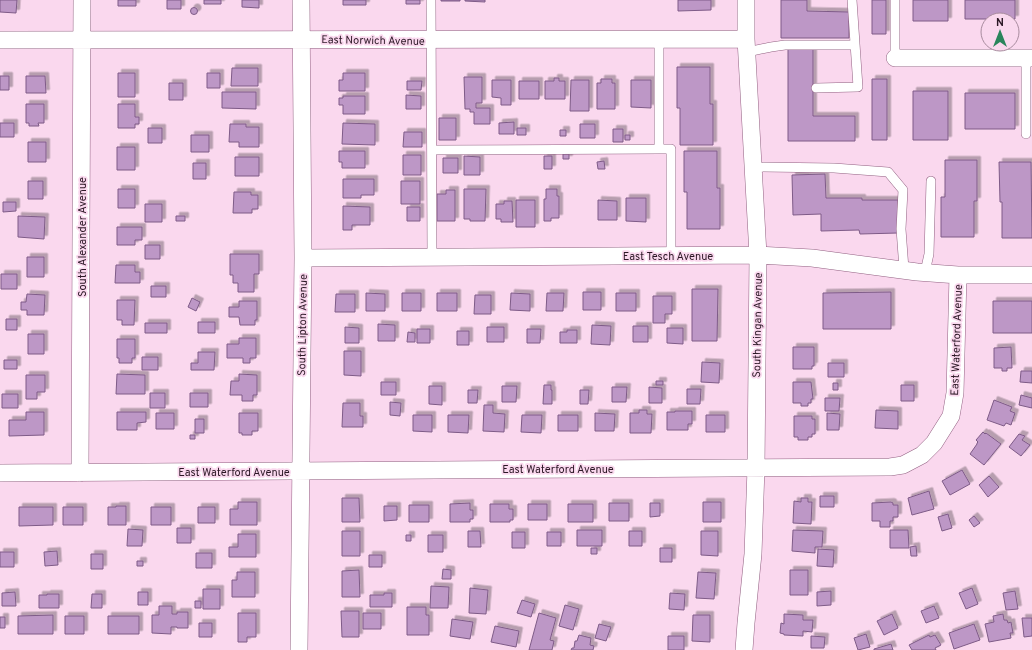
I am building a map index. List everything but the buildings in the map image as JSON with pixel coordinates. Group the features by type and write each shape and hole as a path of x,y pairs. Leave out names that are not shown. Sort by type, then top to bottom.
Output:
{"street":[{"name":"South Alexander Avenue","path":"80,473 82,0"},
{"name":"South Lipton Avenue","path":"299,650 303,258 301,0"},
{"name":"South Kingan Avenue","path":"744,650 754,554 758,255 746,45 746,0"},
{"name":"East Norwich Avenue","path":"0,40 660,39 746,45"},
{"path":"895,58 1029,58"},
{"name":"East Tesch Avenue","path":"303,258 758,255 812,258 925,272 958,274 1032,274"},
{"name":"East Waterford Avenue","path":"0,473 890,467 903,465 922,455 934,443 951,416 955,393 958,274"}],"lane":[{"path":"431,0 432,257"},
{"path":"816,88 858,87 852,0"},
{"path":"895,0 895,58"},
{"path":"660,39 660,149"},
{"path":"746,45 770,47 785,45 855,45"},
{"path":"1026,134 1029,58"},
{"path":"432,150 671,149 671,256"},
{"path":"753,167 834,168 888,172 903,190 901,229 904,269"},
{"path":"925,272 929,254 931,181"}]}
